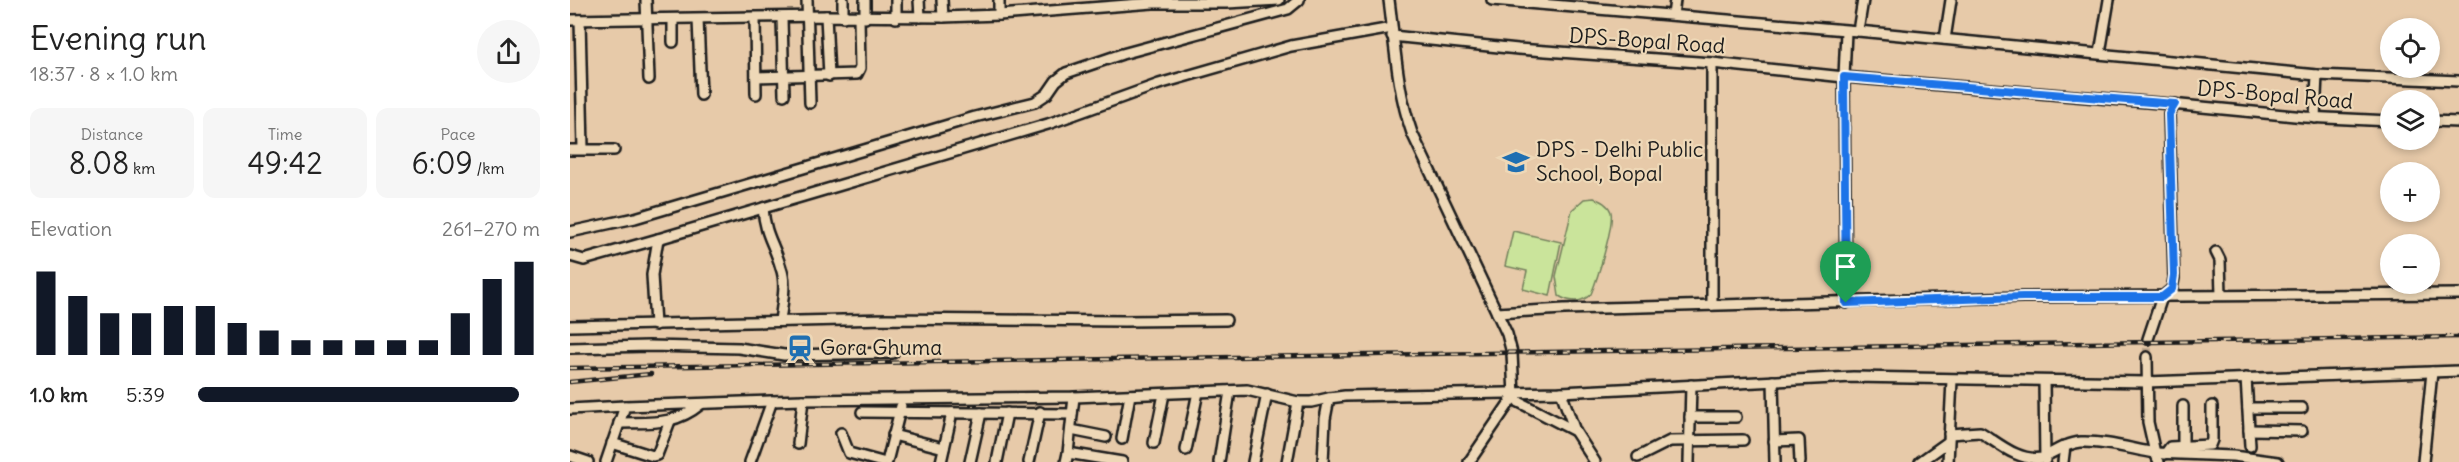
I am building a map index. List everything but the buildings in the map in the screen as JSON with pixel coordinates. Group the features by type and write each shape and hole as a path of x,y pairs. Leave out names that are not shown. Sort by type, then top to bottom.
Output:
{"street":[{"path":"646,0 649,79"},
{"path":"807,0 810,103"},
{"path":"843,0 843,16"},
{"path":"756,77 854,75 859,72 865,0"},
{"path":"896,0 896,18"},
{"path":"919,0 920,17"},
{"path":"942,0 944,17"},
{"path":"999,0 999,15"},
{"path":"1049,0 1050,11"},
{"path":"583,149 575,20 826,16 944,17 1153,3 1279,0"},
{"path":"570,232 634,218 975,117 1035,102 1047,94 1056,81 1066,73 1122,54 1288,9 1299,0"},
{"path":"1492,0 1858,31 2317,75 2459,81"},
{"path":"1673,15 1675,0"},
{"path":"1858,31 1863,0"},
{"path":"1945,39 1951,0"},
{"path":"2100,53 2109,0"},
{"path":"1390,3 1403,107 1412,133 1497,313 1512,353 1514,394 1519,402 1575,431"},
{"path":"826,16 829,76"},
{"path":"755,18 756,94"},
{"path":"782,18 784,95"},
{"path":"673,19 673,42"},
{"path":"698,19 701,95"},
{"name":"DPS-Bopal Road","path":"570,256 584,260 658,239 1048,124 1159,84 1291,46 1392,28 1518,49 1712,63 1844,77 2175,104 2315,118 2380,121"},
{"path":"1846,31 1844,65 1846,303"},
{"path":"1712,63 1712,304"},
{"path":"2315,118 2317,75"},
{"path":"570,96 581,95"},
{"path":"2148,339 2162,297 2172,289 2174,278 2169,114 2175,104"},
{"path":"2440,121 2459,122"},
{"path":"570,150 614,150"},
{"path":"763,208 769,240 782,269 784,283 780,321"},
{"path":"655,325 652,275 658,239"},
{"path":"2216,252 2220,260 2222,295"},
{"path":"1497,313 1712,304 1846,303 2023,297 2459,294"},
{"path":"570,326 887,319 1226,320"},
{"path":"570,348 649,346 739,348 784,356 892,353"},
{"path":"2147,357 2148,422 2160,456"},
{"path":"570,409 803,400 1074,397 1246,390 1298,402 1311,402 1344,396 1514,394 1903,376 1952,380 2146,382 2459,371"},
{"path":"2423,462 2432,372"},
{"path":"2246,378 2250,446"},
{"path":"1948,462 1952,380"},
{"path":"1773,381 1774,462"},
{"path":"2044,381 2045,459"},
{"path":"1689,462 1691,386"},
{"path":"1219,462 1230,391"},
{"path":"1562,392 1575,431 1595,462"},
{"path":"1186,450 1198,393"},
{"path":"1154,443 1164,394"},
{"path":"1253,462 1267,394"},
{"path":"1469,462 1514,394"},
{"path":"1122,439 1130,395"},
{"path":"1074,397 1067,457 1122,462"},
{"path":"1323,462 1325,419 1329,398"},
{"path":"798,444 803,400"},
{"path":"887,462 902,400"},
{"path":"750,462 772,401"},
{"path":"1287,462 1298,402"},
{"path":"620,423 670,421 687,415 701,404"},
{"path":"606,462 625,406"},
{"path":"2183,406 2184,447"},
{"path":"2160,456 2167,448 2210,446 2212,406"},
{"path":"2248,408 2302,408"},
{"path":"862,412 1072,414"},
{"path":"997,462 1007,412"},
{"path":"1029,462 1040,412"},
{"path":"941,462 952,413"},
{"path":"970,462 981,413"},
{"path":"1690,417 1736,417"},
{"path":"612,443 653,456 657,455 670,421"},
{"path":"1071,430 1106,437"},
{"path":"2249,430 2302,431"},
{"path":"1920,462 1948,438 1980,432 2017,458 2035,460 2045,459 2065,446 2077,442 2091,442 2160,456 2278,462"},
{"path":"842,433 849,453 882,462"},
{"path":"894,435 944,448"},
{"path":"1638,457 1670,441 1743,440"},
{"path":"1774,441 1799,440 1800,462"},
{"path":"2063,462 2065,446"},
{"path":"570,456 588,462"}],"green space":[{"path":"1594,198 1606,205 1611,212 1610,229 1604,253 1591,294 1576,301 1567,300 1559,296 1556,276 1572,210 1584,199"},
{"path":"1513,231 1561,242 1550,296 1523,289 1527,271 1505,266"}],"tunnel":[{"path":"2147,357 2148,339"}],"railway":[{"path":"570,368 2459,337"},
{"path":"570,382 651,374"}],"place":[{"name":"DPS - Delhi Public School, Bopal","path":"1516,162"},
{"name":"Gora Ghuma","path":"800,348"}],"route":[{"path":"1844,77 2175,104 2169,114 2174,278 2172,289 2162,297 2023,297 1846,303 1844,77"}]}
